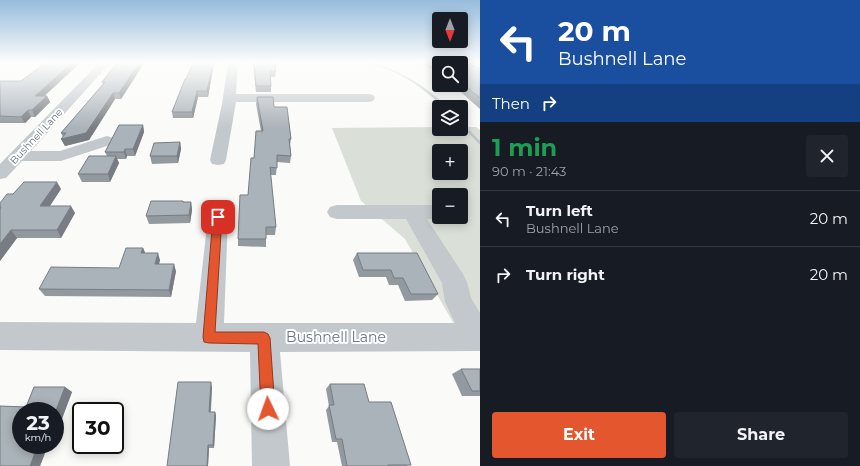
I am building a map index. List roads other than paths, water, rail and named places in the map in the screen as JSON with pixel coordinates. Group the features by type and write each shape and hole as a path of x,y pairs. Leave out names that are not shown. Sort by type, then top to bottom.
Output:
{"street":[{"name":"Bushnell Lane","path":"0,174 85,85"},
{"path":"218,160 231,85"},
{"path":"230,98 369,98"},
{"path":"18,156 61,156 107,141"},
{"path":"337,212 432,212"},
{"path":"412,212 454,282 458,302 479,337"},
{"path":"209,337 218,217"},
{"name":"Bushnell Lane","path":"0,336 264,338 479,337"},
{"path":"264,338 271,466"}],"waterway":[{"path":"418,85 437,100"},
{"path":"468,130 480,143"}]}
